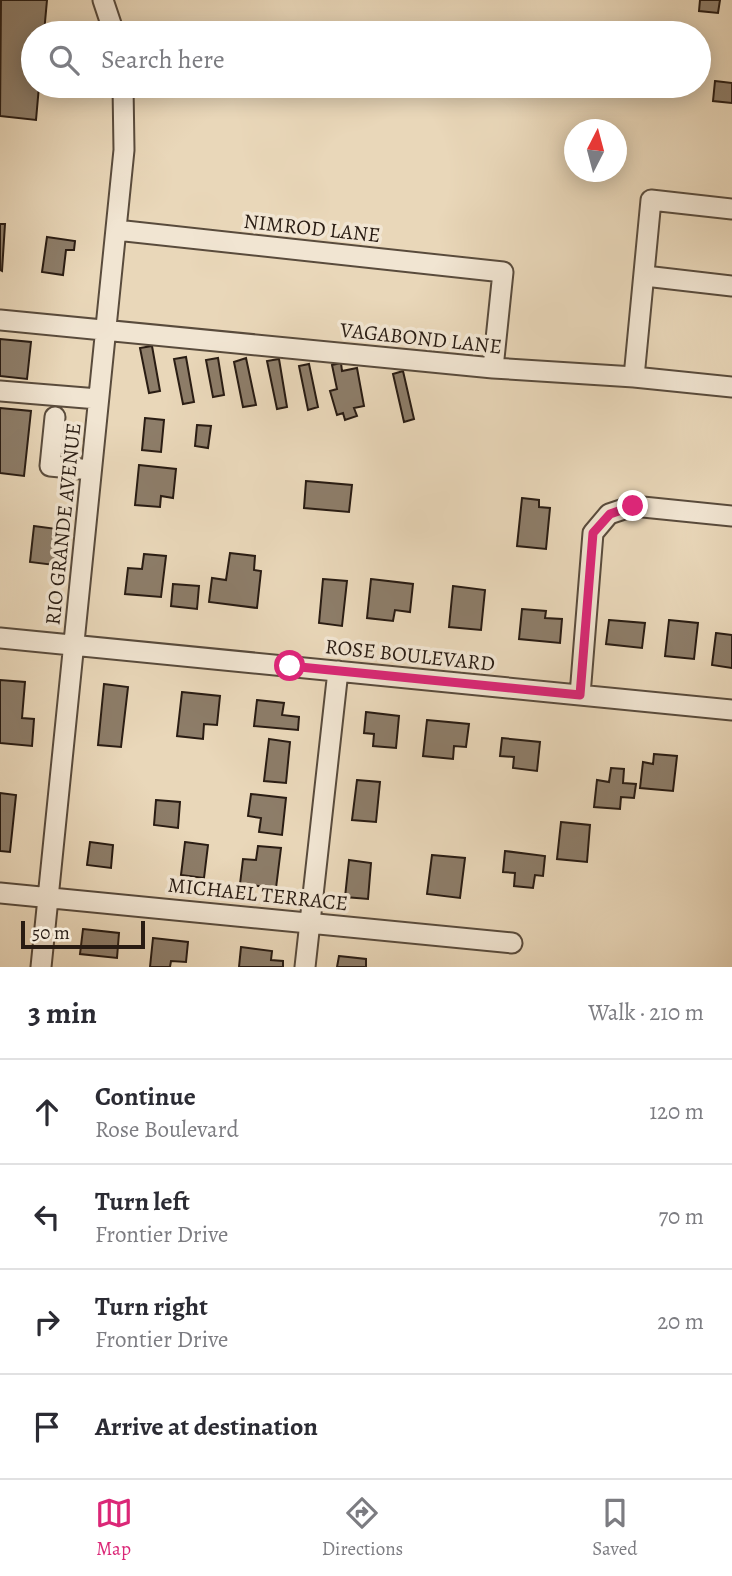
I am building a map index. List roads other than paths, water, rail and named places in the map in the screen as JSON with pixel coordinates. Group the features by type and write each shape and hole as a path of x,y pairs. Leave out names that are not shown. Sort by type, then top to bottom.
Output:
{"street":[{"path":"103,0 110,21"},
{"name":"RIO GRANDE AVENUE","path":"41,967 124,150 123,98"},
{"path":"634,377 651,200 732,208"},
{"name":"NIMROD LANE","path":"116,230 503,272 493,368"},
{"path":"645,276 732,286"},
{"name":"VAGABOND LANE","path":"0,320 493,368 634,377 732,387"},
{"path":"0,391 98,399"},
{"path":"55,417 50,466 91,470"},
{"path":"580,695 593,533 610,514 633,506 732,516"},
{"name":"ROSE BOULEVARD","path":"0,638 732,710"},
{"path":"305,967 338,671"},
{"name":"MICHAEL TERRACE","path":"0,893 512,943"}]}
